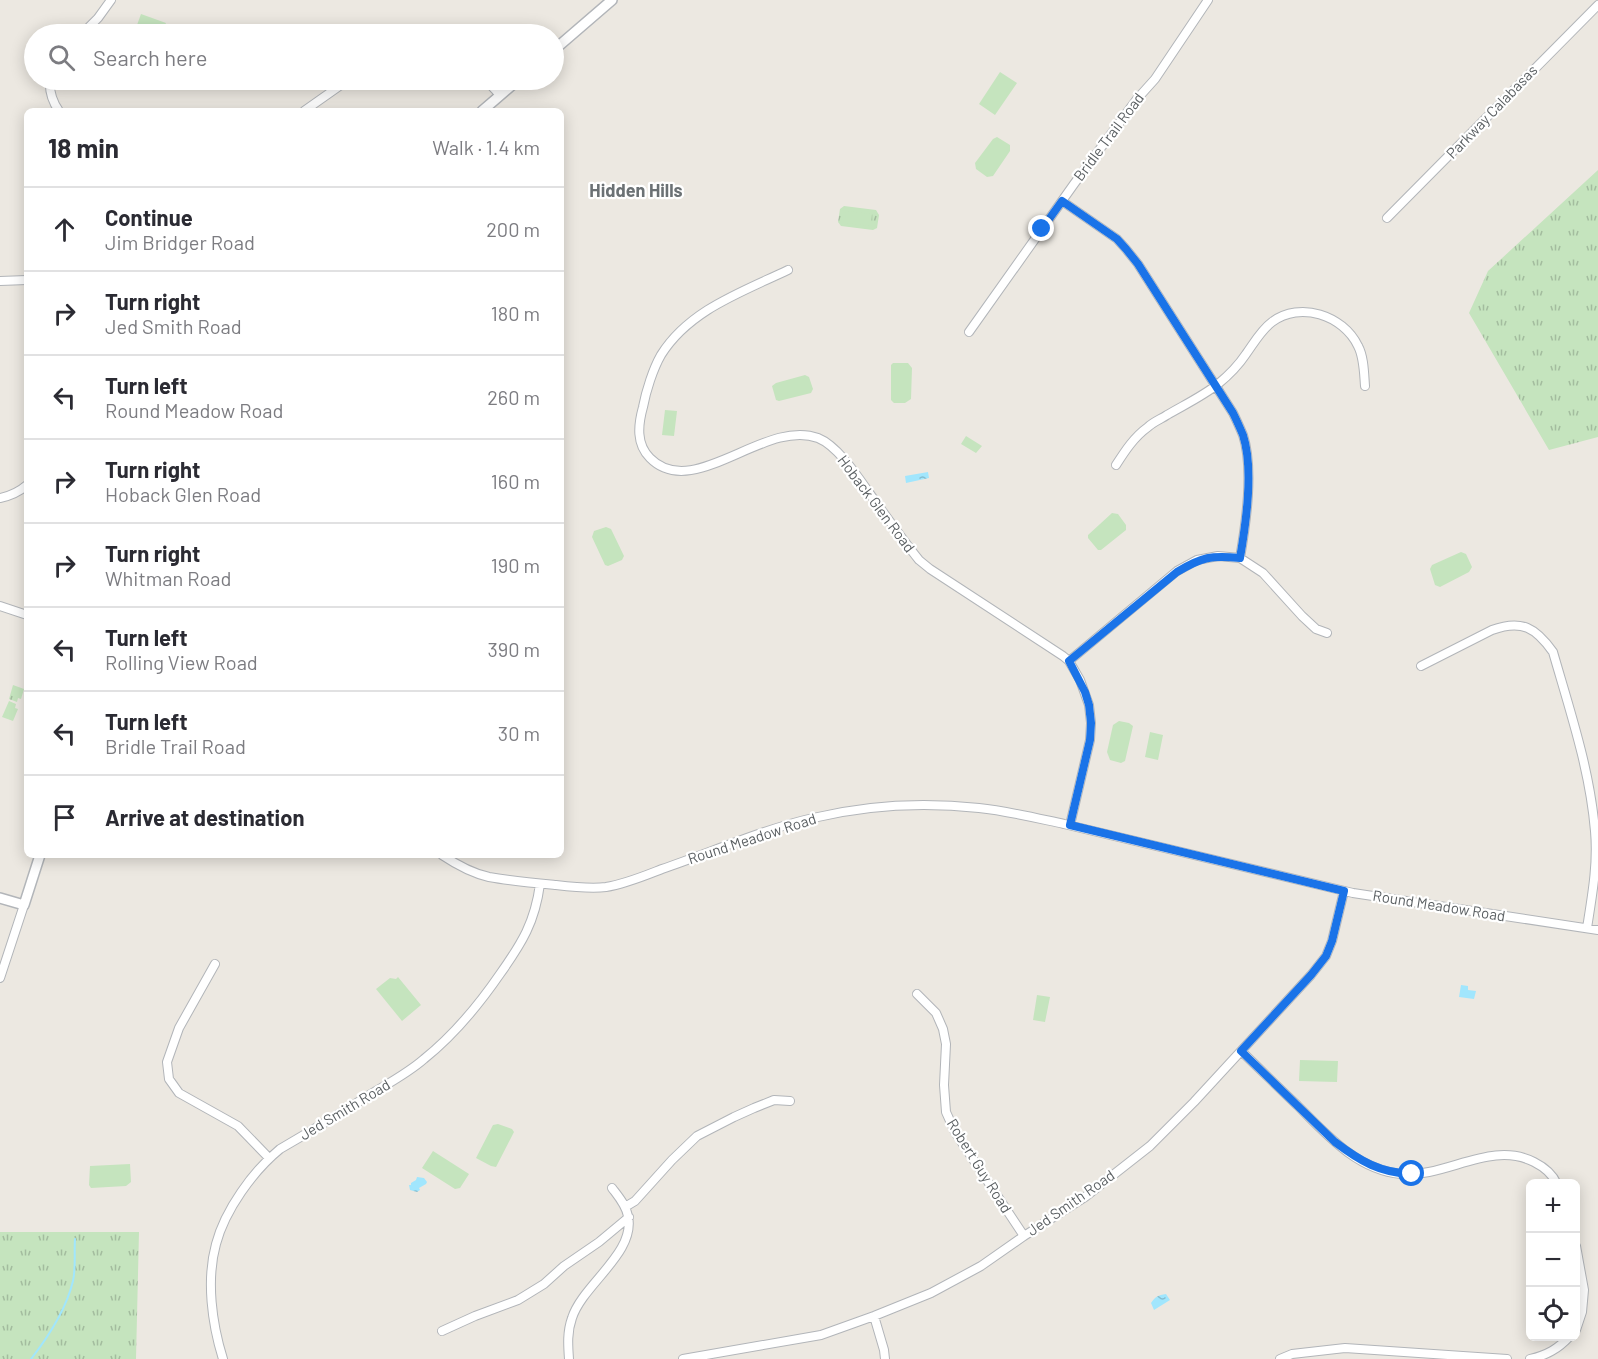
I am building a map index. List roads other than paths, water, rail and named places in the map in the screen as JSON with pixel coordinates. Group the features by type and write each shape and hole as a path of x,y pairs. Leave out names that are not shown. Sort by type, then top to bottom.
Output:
{"street":[{"path":"92,24 111,0"},
{"path":"564,41 612,0"},
{"name":"Bridle Trail Road","path":"969,332 1062,201 1137,99 1155,79 1208,0"},
{"name":"Parkway Calabasas","path":"1387,219 1598,5"},
{"path":"50,90 57,108"},
{"path":"308,108 334,90"},
{"path":"495,90 500,95"},
{"path":"485,108 506,90"},
{"path":"1062,201 1117,239 1126,249 1138,264 1233,413 1244,437 1248,462 1247,522 1240,558"},
{"name":"Hoback Glen Road","path":"788,270 714,305 686,325 672,339 660,357 645,398 639,423 639,435 644,448 650,458 663,468 680,472 696,470 773,439 795,435 819,438 836,452 850,467 919,560 1069,661 1085,692 1091,723 1090,740 1070,825"},
{"path":"0,281 24,280"},
{"path":"1116,465 1134,439 1149,425 1215,386 1232,373 1260,334 1270,323 1281,316 1303,312 1316,313 1342,326 1359,347 1365,386"},
{"path":"0,498 24,487"},
{"path":"1069,661 1177,572 1197,560 1218,556 1240,558 1263,573 1302,616 1316,629 1327,633"},
{"path":"0,606 24,614"},
{"path":"1421,666 1501,627 1522,626 1535,631 1553,652 1589,789 1595,832 1595,871 1587,928"},
{"name":"Round Meadow Road","path":"446,858 476,874 499,879 585,888 605,887 623,883 768,830 811,818 858,810 916,806 965,807 1014,813 1070,825 1344,891 1598,930"},
{"path":"0,978 39,858"},
{"name":"Jed Smith Road","path":"223,1359 217,1337 212,1289 213,1264 216,1244 234,1204 269,1158 280,1149 409,1071 456,1030 488,991 521,944 530,926 540,884"},
{"name":"Jed Smith Road","path":"683,1359 821,1335 874,1316 931,1293 981,1266 1085,1197 1150,1146 1311,975 1326,956 1332,941 1344,891"},
{"path":"0,897 24,905"},
{"path":"215,964 179,1028 167,1062 170,1079 179,1093 238,1126 269,1158"},
{"name":"Robert Guy Road","path":"917,994 936,1013 943,1029 946,1044 944,1086 946,1112 955,1132 1024,1236"},
{"path":"1241,1051 1335,1142 1349,1153 1385,1172 1423,1173 1488,1156 1507,1155 1525,1157 1541,1165 1555,1179"},
{"path":"625,1207 635,1201 672,1160 698,1136 774,1100 790,1101"},
{"path":"569,1359 567,1340 572,1316 581,1300 625,1243 629,1231 625,1207 612,1188"},
{"path":"442,1331 519,1300 544,1284 628,1217"},
{"path":"1580,1270 1584,1290 1580,1317"},
{"path":"874,1316 885,1359"},
{"path":"1530,1359 1543,1356 1560,1347 1565,1341"},
{"path":"1280,1359 1292,1354 1345,1348 1395,1356 1507,1359"}],"water":[{"path":"928,472 929,478 906,483 905,476"},
{"path":"1461,985 1468,986 1468,990 1476,991 1474,999 1459,997"},
{"path":"417,1177 424,1178 427,1182 417,1192 410,1190 409,1185"},
{"path":"1166,1294 1170,1300 1154,1310 1152,1301"}],"waterway":[{"path":"31,1359 56,1322 70,1292 74,1271 75,1239"}],"district":[{"name":"Hidden Hills","path":"636,191"}]}
